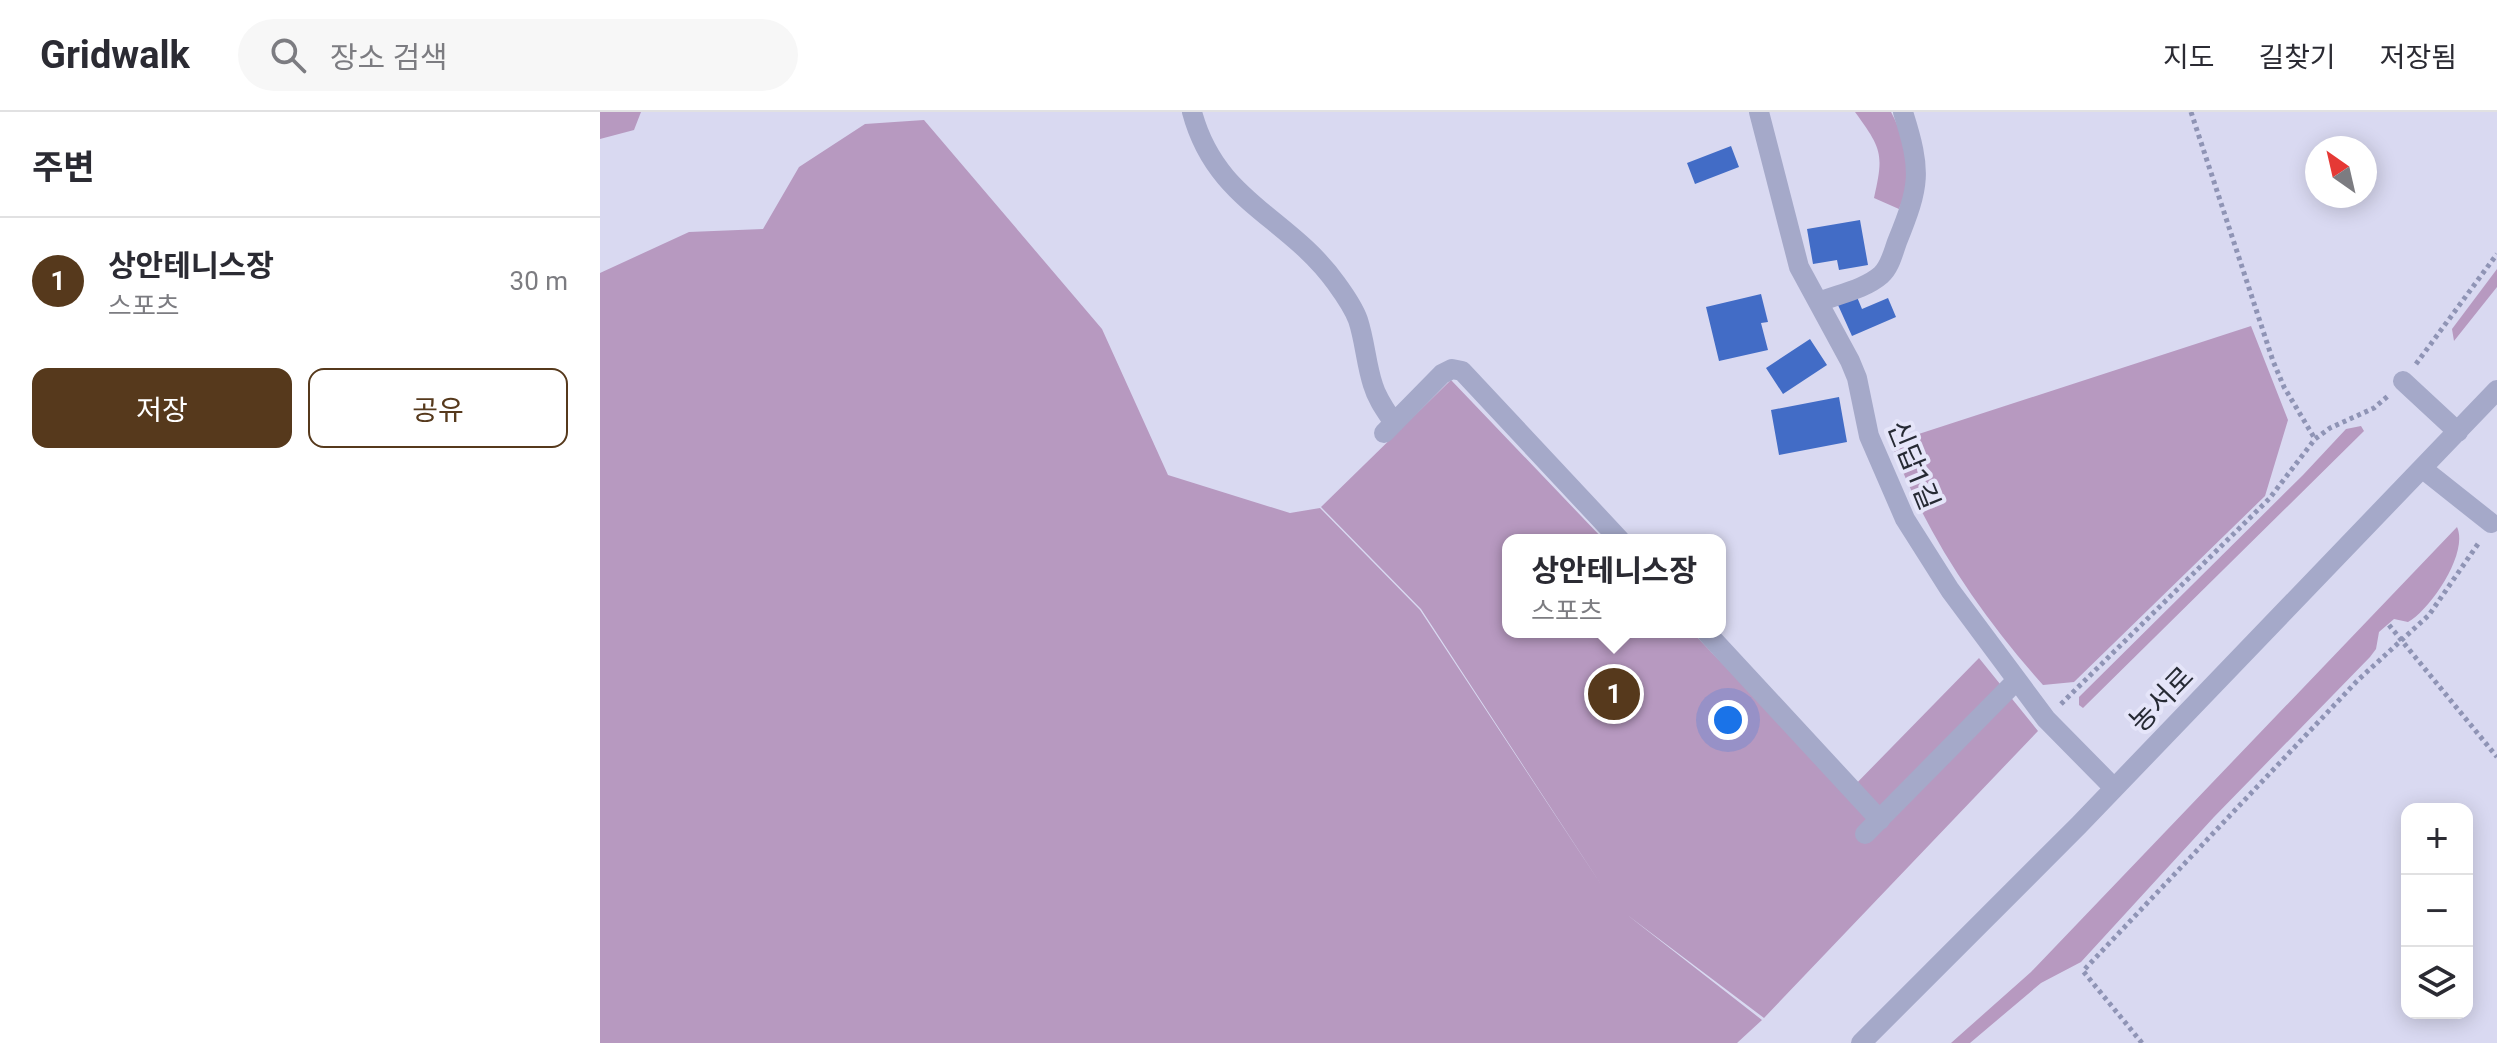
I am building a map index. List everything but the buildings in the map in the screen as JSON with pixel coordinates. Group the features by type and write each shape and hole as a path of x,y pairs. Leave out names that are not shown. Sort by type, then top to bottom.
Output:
{"street":[{"path":"1192,112 1197,132 1222,175 1312,256 1351,305 1360,328 1374,388 1389,428 1442,374 1452,369 1462,371 1614,534"},
{"name":"신답1길","path":"1759,112 1799,267 1857,378 1869,436 1905,519 1920,547 2016,681 2046,719 2114,788"},
{"path":"1819,302 1865,284 1878,277 1888,265 1910,210 1917,183 1917,165 1903,112"},
{"path":"2403,381 2458,432"},
{"name":"농서로","path":"1861,1043 2114,788 2497,390"},
{"path":"2423,469 2491,523"},
{"path":"1712,638 1880,820"},
{"path":"1865,834 2016,681"}],"path":[{"path":"2191,112 2273,361 2284,387 2315,439"},
{"path":"2046,719 2269,499 2315,439 2330,428 2374,408 2403,381 2497,254"},
{"path":"2293,469 2299,477"},
{"path":"2142,1043 2083,971 2358,680 2429,615 2491,523"},
{"path":"2389,625 2497,757"}],"shaded area":[{"path":"600,112 641,112 634,130 600,139"},
{"path":"1855,112 1891,112 1895,120 1908,165 1907,190 1899,209 1874,198 1880,161 1876,144"},
{"path":"924,120 1102,329 1168,475 1290,513 1320,508 1420,610 1602,886 1421,609 1321,507 1451,380 1598,534 1502,534 1502,638 1698,638 1847,793 1979,658 2038,731 1764,1018 1626,914 1762,1020 1737,1043 600,1043 600,273 689,232 763,229 799,167 865,124"},
{"path":"2497,269 2497,287 2454,341 2452,329"},
{"path":"2251,326 2288,420 2265,496 2074,682 2043,685 1997,629 1956,571 1920,509 1891,443"},
{"path":"2361,426 2364,431 2083,708 2079,705 2079,697 2346,429"},
{"path":"2457,527 2458,551 2453,565 2427,606 2408,622 2394,619 2379,632 2376,649 2370,657 2214,817 2081,962 2041,983 1970,1043 1951,1043 2031,972"}],"place":[{"name":"상안테니스장","path":"1614,694"}]}
